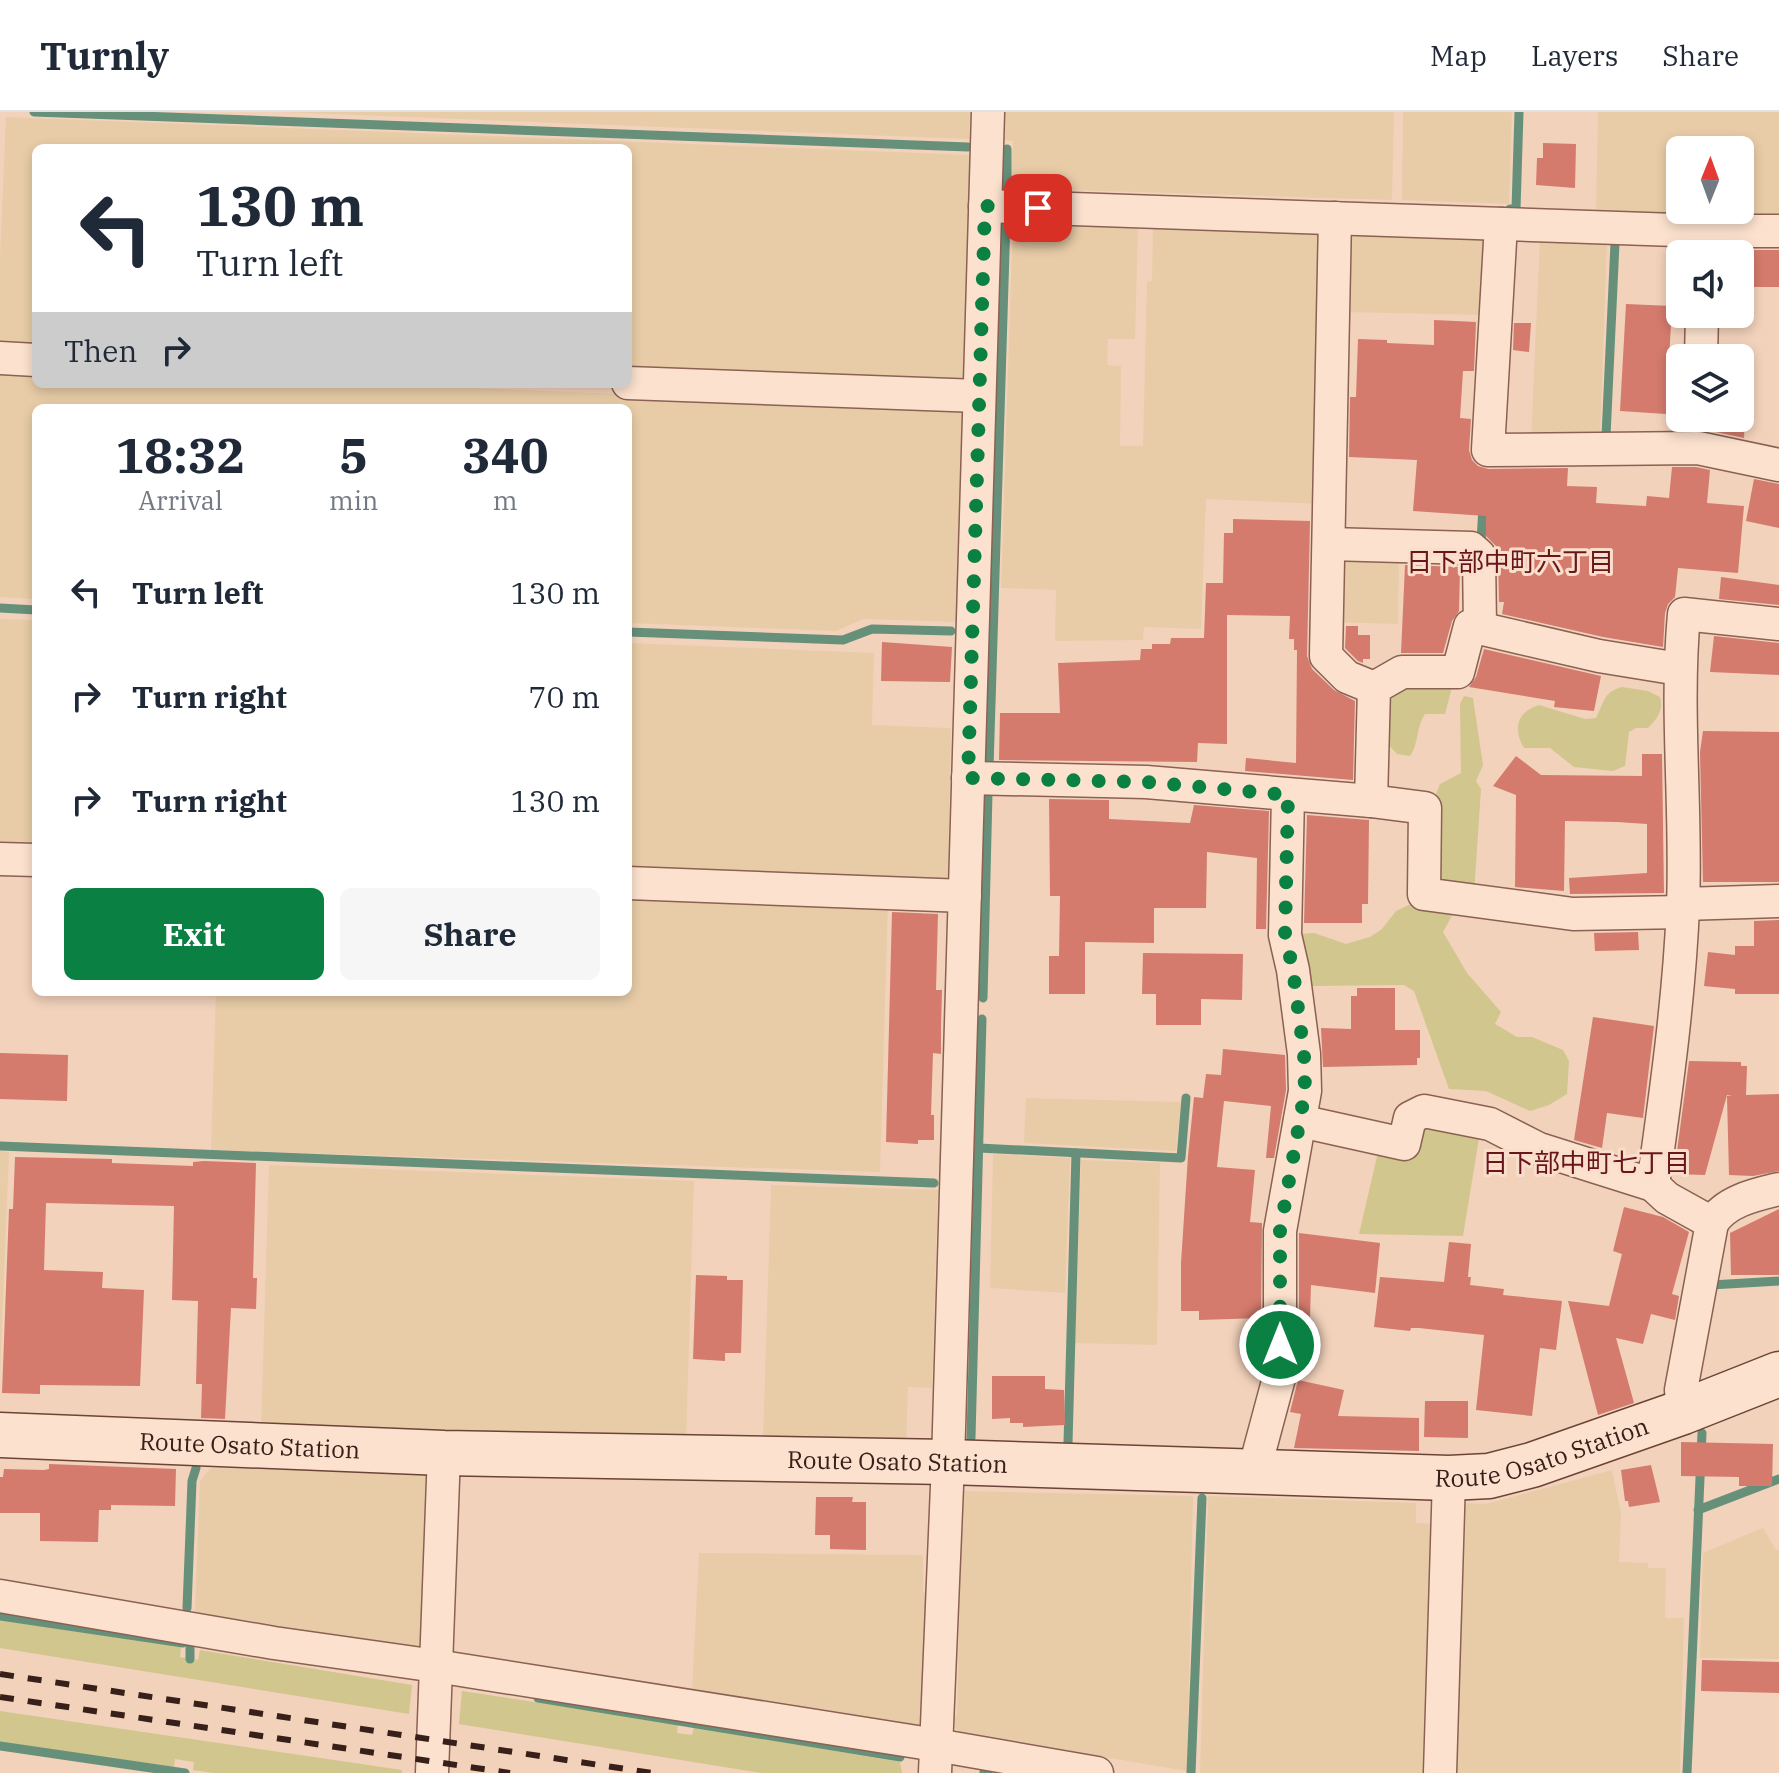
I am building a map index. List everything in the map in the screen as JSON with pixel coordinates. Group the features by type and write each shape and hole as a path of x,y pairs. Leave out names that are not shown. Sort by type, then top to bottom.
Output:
{"main road":[{"name":"Route Osato Station","path":"0,1435 444,1453 948,1462 1449,1478 1489,1476 1532,1465 1683,1412 1779,1374"}],"street":[{"path":"935,1759 948,1462 988,112"},
{"path":"985,206 1501,224 1672,240"},
{"path":"1335,218 1326,656 1347,677 1374,688"},
{"path":"1501,224 1488,450 1698,433 1779,465"},
{"path":"1723,240 1779,231"},
{"path":"0,358 32,360"},
{"path":"632,383 979,396"},
{"path":"1329,544 1471,548 1479,555 1480,628"},
{"path":"1653,1185 1677,1017 1683,908 1679,669 1684,614 1779,624"},
{"path":"1374,688 1402,672 1458,672 1470,626 1599,656 1679,669"},
{"path":"1371,801 1374,688"},
{"path":"968,778 1146,782 1425,808 1424,894 1573,914 1779,901"},
{"path":"1254,1471 1280,1374 1280,1231 1305,1091 1304,1054 1285,935 1288,795"},
{"path":"0,859 32,860"},
{"path":"632,883 965,896"},
{"path":"1300,1121 1404,1144 1410,1118 1424,1111 1490,1124 1539,1149 1653,1185 1667,1198 1712,1223"},
{"path":"1683,1412 1681,1390 1712,1223 1719,1212 1745,1198 1779,1189"},
{"path":"432,1773 444,1453"},
{"path":"1440,1773 1449,1478"},
{"path":"0,1596 274,1643 436,1666 935,1759 1097,1773"}],"shaded area":[{"path":"279,112 970,112 969,139"},
{"path":"1001,112 1394,112 1392,200 1011,188 1013,141 1000,140"},
{"path":"1403,112 1512,112 1509,204 1402,200"},
{"path":"1598,112 1779,112 1779,220 1754,219 1754,136 1666,136 1666,215 1596,212"},
{"path":"6,117 970,155 964,379 957,387 632,374 632,144 32,144 32,350 0,348"},
{"path":"1013,216 1129,221 1138,229 1135,339 1108,339 1107,365 1121,366 1120,446 1143,446 1147,282 1152,281 1153,226 1327,229 1321,504 1206,499 1201,629 1144,627 1143,640 1055,641 1056,590 1001,588"},
{"path":"1341,231 1488,236 1487,315 1340,312"},
{"path":"1540,238 1607,240 1600,440 1531,441"},
{"path":"0,370 32,371 32,388 471,388 957,407 964,416 958,622 863,619 836,631 632,623 632,404 32,404 32,599 0,597"},
{"path":"1335,554 1399,555 1398,624 1334,622"},
{"path":"0,619 32,620 32,847 0,846"},
{"path":"632,643 874,653 872,725 951,728 948,877 939,883 632,871"},
{"path":"1449,682 1451,691 1445,714 1425,714 1410,756 1397,754 1387,743 1390,689"},
{"path":"1622,687 1648,691 1660,697 1661,702 1659,714 1648,728 1636,728 1629,732 1625,766 1613,771 1574,767 1550,748 1524,748 1518,735 1519,722 1531,708 1539,705 1585,719 1596,718 1608,695"},
{"path":"1464,696 1473,698 1483,765 1476,781 1481,789 1474,894 1438,889 1435,797 1440,784 1461,773 1460,704"},
{"path":"632,893 888,903 880,1172 211,1150 216,996 632,996"},
{"path":"1413,903 1455,910 1443,932 1467,973 1501,1012 1495,1024 1517,1037 1532,1037 1563,1050 1569,1061 1567,1094 1549,1105 1530,1111 1486,1091 1449,1089 1414,991 1404,985 1310,986 1300,934 1314,933 1346,944 1370,937 1382,929 1396,911"},
{"path":"1026,1098 1181,1102 1176,1151 1024,1143"},
{"path":"1416,1125 1480,1132 1463,1236 1359,1234 1379,1148"},
{"path":"0,1151 9,1152 0,1375"},
{"path":"993,1154 1070,1158 1065,1293 990,1288"},
{"path":"1081,1160 1160,1163 1157,1345 1075,1343"},
{"path":"269,1165 694,1181 686,1441 261,1429"},
{"path":"771,1185 938,1190 932,1388 908,1387 906,1445 763,1440"},
{"path":"211,1468 431,1473 425,1645 419,1650 195,1613 200,1481"},
{"path":"1612,1470 1621,1513 1619,1562 1648,1563 1648,1568 1666,1568 1665,1618 1684,1618 1680,1773 1451,1773 1460,1503 1486,1504"},
{"path":"962,1491 1193,1496 1187,1771 960,1733 953,1725 953,1716 957,1715"},
{"path":"1208,1496 1416,1503 1416,1523 1437,1524 1428,1773 1200,1773"},
{"path":"1763,1528 1776,1550 1779,1550 1779,1659 1700,1658 1703,1553"},
{"path":"699,1553 923,1555 923,1591 926,1595 925,1714 919,1725 692,1691"},
{"path":"0,1620 181,1647 180,1657 198,1660 200,1650 412,1685 409,1714 0,1648"},
{"path":"462,1691 678,1724 677,1733 692,1735 694,1727 900,1762 902,1773 761,1773 459,1724"},
{"path":"0,1711 402,1770 402,1773 214,1773 193,1770 194,1762 175,1759 174,1767 0,1742"}],"building":[{"path":"1543,143 1576,144 1575,188 1536,185 1537,158 1543,158"},
{"path":"1754,250 1779,250 1779,287 1754,287"},
{"path":"1626,304 1666,306 1666,328 1671,328 1670,344 1666,344 1666,414 1620,411"},
{"path":"1434,320 1476,322 1474,371 1463,371 1460,418 1471,419 1469,450 1478,466 1488,469 1568,468 1567,486 1597,487 1596,503 1646,506 1647,496 1669,498 1672,467 1696,467 1710,470 1707,503 1744,506 1738,573 1678,568 1675,597 1665,613 1663,647 1502,614 1504,602 1499,602 1498,554 1496,546 1486,536 1486,516 1413,511 1417,460 1349,457 1350,397 1356,397 1358,339 1434,345"},
{"path":"1514,323 1531,323 1529,352 1513,350"},
{"path":"1716,432 1744,432 1744,438"},
{"path":"1754,479 1779,484 1779,528 1746,521"},
{"path":"1233,519 1310,521 1307,656 1312,669 1334,690 1355,701 1353,780 1245,771 1246,758 1296,763 1297,650 1294,650 1294,639 1289,639 1290,616 1227,615 1227,744 1198,743 1197,762 999,760 1000,713 1060,713 1058,663 1140,660 1141,649 1152,649 1152,644 1170,644 1171,638 1204,638 1206,583 1223,583 1224,533 1233,533"},
{"path":"1405,565 1460,567 1459,611 1452,621 1443,653 1401,653"},
{"path":"1721,577 1779,585 1779,605 1719,599"},
{"path":"1346,626 1358,626 1358,635 1370,635 1370,659 1363,659 1363,663 1358,661 1345,648"},
{"path":"1714,636 1779,643 1779,675 1710,672"},
{"path":"882,642 952,647 950,682 881,681"},
{"path":"1484,649 1601,676 1594,711 1554,707 1555,701 1469,687 1476,677"},
{"path":"1703,731 1779,732 1779,882 1703,882 1700,752"},
{"path":"1642,754 1662,754 1664,893 1570,894 1569,878 1647,873 1647,824 1617,822 1565,821 1564,891 1515,887 1516,795 1493,786 1516,756 1541,775 1642,776"},
{"path":"1049,799 1109,800 1109,819 1190,823 1194,805 1269,811 1266,929 1256,929 1257,858 1207,852 1206,908 1154,908 1154,943 1085,942 1085,994 1049,994 1049,956 1059,956 1060,896 1050,896"},
{"path":"1307,815 1369,820 1368,904 1362,904 1362,923 1304,923"},
{"path":"892,912 938,914 936,990 942,990 941,1054 933,1053 931,1115 934,1115 934,1140 918,1140 918,1144 886,1142"},
{"path":"1779,920 1779,994 1735,994 1735,989 1704,986 1708,952 1735,955 1735,946 1754,946 1754,921"},
{"path":"1638,932 1639,950 1595,951 1594,933"},
{"path":"1143,953 1243,954 1242,1000 1201,999 1201,1025 1156,1025 1156,994 1142,994"},
{"path":"1357,988 1395,988 1395,1030 1420,1030 1417,1065 1323,1067 1321,1028 1351,1029 1351,996 1357,996"},
{"path":"1593,1017 1654,1026 1643,1118 1607,1113 1602,1148 1574,1140"},
{"path":"1223,1049 1285,1055 1286,1090 1274,1158 1266,1158 1271,1106 1224,1101 1217,1167 1255,1170 1250,1222 1262,1223 1261,1318 1199,1320 1199,1311 1181,1311 1188,1156 1194,1097 1203,1098 1206,1074 1221,1075"},
{"path":"0,1053 68,1055 67,1101 0,1099"},
{"path":"1689,1061 1741,1062 1741,1066 1747,1066 1746,1095 1779,1094 1779,1171 1753,1176 1729,1175 1727,1096 1732,1096 1727,1095 1705,1175 1674,1174"},
{"path":"15,1157 112,1159 112,1163 193,1166 193,1162 204,1161 256,1163 253,1278 257,1278 256,1309 231,1308 225,1419 201,1418 202,1384 196,1384 198,1301 172,1300 174,1206 46,1203 44,1270 103,1272 102,1288 144,1290 140,1386 40,1385 40,1394 2,1393 9,1209 13,1209"},
{"path":"1624,1207 1663,1217 1689,1232 1672,1294 1679,1296 1675,1320 1651,1314 1643,1344 1616,1338 1634,1403 1598,1415 1568,1301 1609,1306 1622,1254 1613,1251"},
{"path":"1779,1209 1779,1275 1731,1275 1730,1233"},
{"path":"1299,1233 1380,1243 1375,1293 1311,1285 1310,1317 1299,1317"},
{"path":"1449,1242 1471,1244 1470,1285 1504,1289 1503,1295 1562,1301 1556,1350 1540,1348 1532,1416 1476,1410 1484,1335 1374,1327 1380,1277 1444,1282"},
{"path":"696,1275 743,1280 741,1353 725,1353 725,1361 693,1359"},
{"path":"992,1376 1045,1376 1045,1389 1064,1390 1065,1425 1023,1427 1023,1423 1010,1423 1010,1418 992,1419"},
{"path":"1298,1380 1344,1390 1338,1416 1419,1418 1419,1451 1294,1448 1301,1414 1290,1412"},
{"path":"1425,1401 1468,1401 1468,1438 1424,1437"},
{"path":"1681,1442 1773,1444 1772,1486 1739,1486 1739,1477 1681,1476"},
{"path":"49,1464 176,1469 175,1506 111,1505 111,1510 99,1510 98,1542 40,1541 40,1513 0,1513 0,1477 3,1477 4,1469 44,1470 49,1469"},
{"path":"1651,1465 1660,1502 1629,1507 1628,1501 1625,1501 1621,1470"},
{"path":"816,1497 853,1497 852,1502 866,1502 866,1550 830,1549 830,1535 815,1535"},
{"path":"1702,1660 1779,1662 1779,1693 1701,1691"}],"waterway":[{"path":"34,112 968,147"},
{"path":"1510,209 1516,209 1519,112"},
{"path":"1007,149 1007,193 1016,194"},
{"path":"989,768 1006,219"},
{"path":"1606,436 1615,243"},
{"path":"1481,542 1483,506"},
{"path":"0,608 32,610"},
{"path":"632,632 843,640 872,629 951,631"},
{"path":"983,998 988,793"},
{"path":"971,1438 982,1019"},
{"path":"979,1148 1181,1158 1186,1098"},
{"path":"0,1146 934,1183"},
{"path":"1068,1443 1076,1153"},
{"path":"1711,1285 1779,1281"},
{"path":"1687,1773 1702,1433"},
{"path":"187,1608 192,1481 196,1468"},
{"path":"1698,1510 1779,1479"},
{"path":"1191,1773 1202,1498"},
{"path":"0,1616 183,1643"},
{"path":"190,1645 190,1659"},
{"path":"538,1698 900,1757"},
{"path":"0,1746 185,1773"},
{"path":"984,1772 988,1773"}],"railway":[{"path":"0,1674 652,1773"},
{"path":"0,1697 510,1773"}],"district":[{"name":"日下部中町六丁目","path":"1510,561"},
{"name":"日下部中町七丁目","path":"1586,1162"}],"route":[{"path":"1038,208 985,206 968,778 1146,782 1288,795 1285,935 1304,1054 1305,1091 1280,1231 1280,1345"}]}
